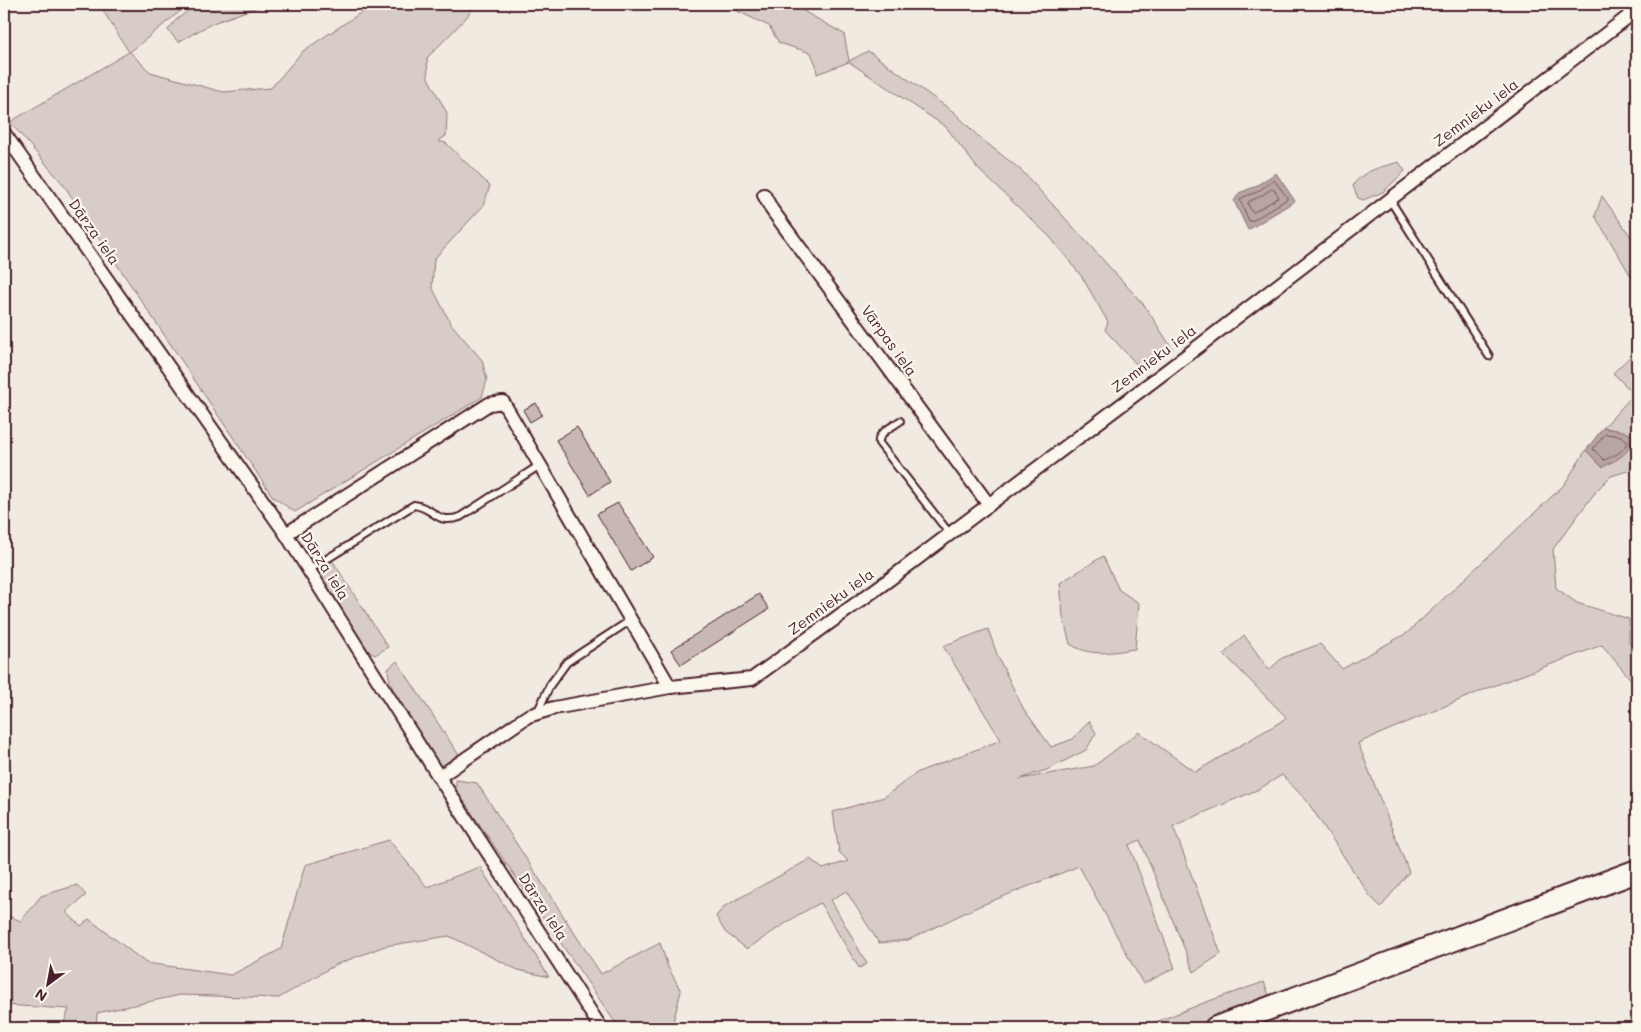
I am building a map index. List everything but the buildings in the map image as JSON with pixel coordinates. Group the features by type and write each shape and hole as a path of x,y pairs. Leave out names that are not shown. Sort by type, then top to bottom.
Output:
{"highway":[{"path":"1216,1028 1637,871"}],"street":[{"name":"Zemnieku iela","path":"439,776 528,716 537,713 554,708 670,687 752,679 950,534 1637,10"},
{"name":"Dārza iela","path":"4,133 286,534 601,1028"},
{"name":"Vārpas iela","path":"764,195 772,210 989,504"},
{"path":"286,534 489,404 503,402 670,687"}],"lane":[{"path":"1390,200 1489,356"},
{"path":"900,421 880,436 879,443 950,534"},
{"path":"309,570 414,506 424,506 441,519 451,520 540,464"},
{"path":"537,713 550,685 568,662 631,620"}],"shaded area":[{"path":"99,4 189,4 130,52 150,72 223,92 271,88 303,51 374,4 476,4 465,19 427,58 428,78 447,113 446,136 438,141 446,143 490,186 483,206 434,259 432,287 451,324 482,360 487,380 482,397 295,512 273,497 63,184 10,122 129,52"},
{"path":"197,4 266,4 213,23 178,42 168,30 176,20"},
{"path":"699,4 791,4 844,34 849,61 868,51 955,113 979,137 1022,171 1145,306 1173,350 1139,367 1105,330 1108,322 1082,277 1050,237 978,169 946,127 849,62 817,74 816,65 811,53 779,43 769,26 731,8"},
{"path":"1399,162 1405,171 1383,192 1363,200 1358,198 1353,186 1362,176 1373,170"},
{"path":"1602,196 1637,245 1637,286 1595,216"},
{"path":"1637,350 1637,468 1611,476 1597,490 1553,549 1556,588 1577,603 1629,619 1629,643 1637,648 1637,687 1602,645 1488,688 1358,743 1409,872 1381,907 1370,896 1307,801 1282,775 1259,789 1173,826 1221,954 1194,972 1140,840 1129,845 1175,968 1143,984 1079,866 977,907 908,940 879,943 846,891 831,900 867,964 859,968 820,903 798,915 747,949 725,932 716,916 725,906 810,859 823,869 848,861 839,852 833,812 884,797 918,772 1001,740 943,646 988,629 998,657 1023,708 1051,747 1073,739 1089,721 1096,733 1086,750 1049,769 1020,779 1094,766 1139,732 1195,772 1287,718 1224,654 1244,635 1269,670 1282,658 1320,644 1342,669 1407,633 1564,485 1586,450 1602,467 1623,431 1603,428 1634,394 1613,373"},
{"path":"1103,556 1119,590 1139,603 1135,649 1094,653 1070,644 1063,617 1060,583"},
{"path":"332,560 388,647 375,655 366,650 317,569"},
{"path":"397,661 459,755 442,768 409,720 395,693 388,669"},
{"path":"456,780 477,783 601,974 660,943 668,967 681,991 674,1019 667,1028 619,1028 456,790"},
{"path":"389,840 427,887 480,867 549,977 518,970 449,936 385,946 335,965 279,998 180,995 97,1013 96,1028 62,1028 69,1009 4,1005 4,914 21,921 41,896 77,885 86,895 66,912 81,926 89,919 146,963 231,975 281,949 305,865"},
{"path":"1264,982 1269,995 1235,1013 1190,1028 1141,1028 1206,1002"}],"water":[{"path":"1276,173 1295,201 1248,230 1234,201 1239,193 1254,187"},
{"path":"1603,428 1623,431 1635,437 1622,456 1602,467 1586,450"}]}
